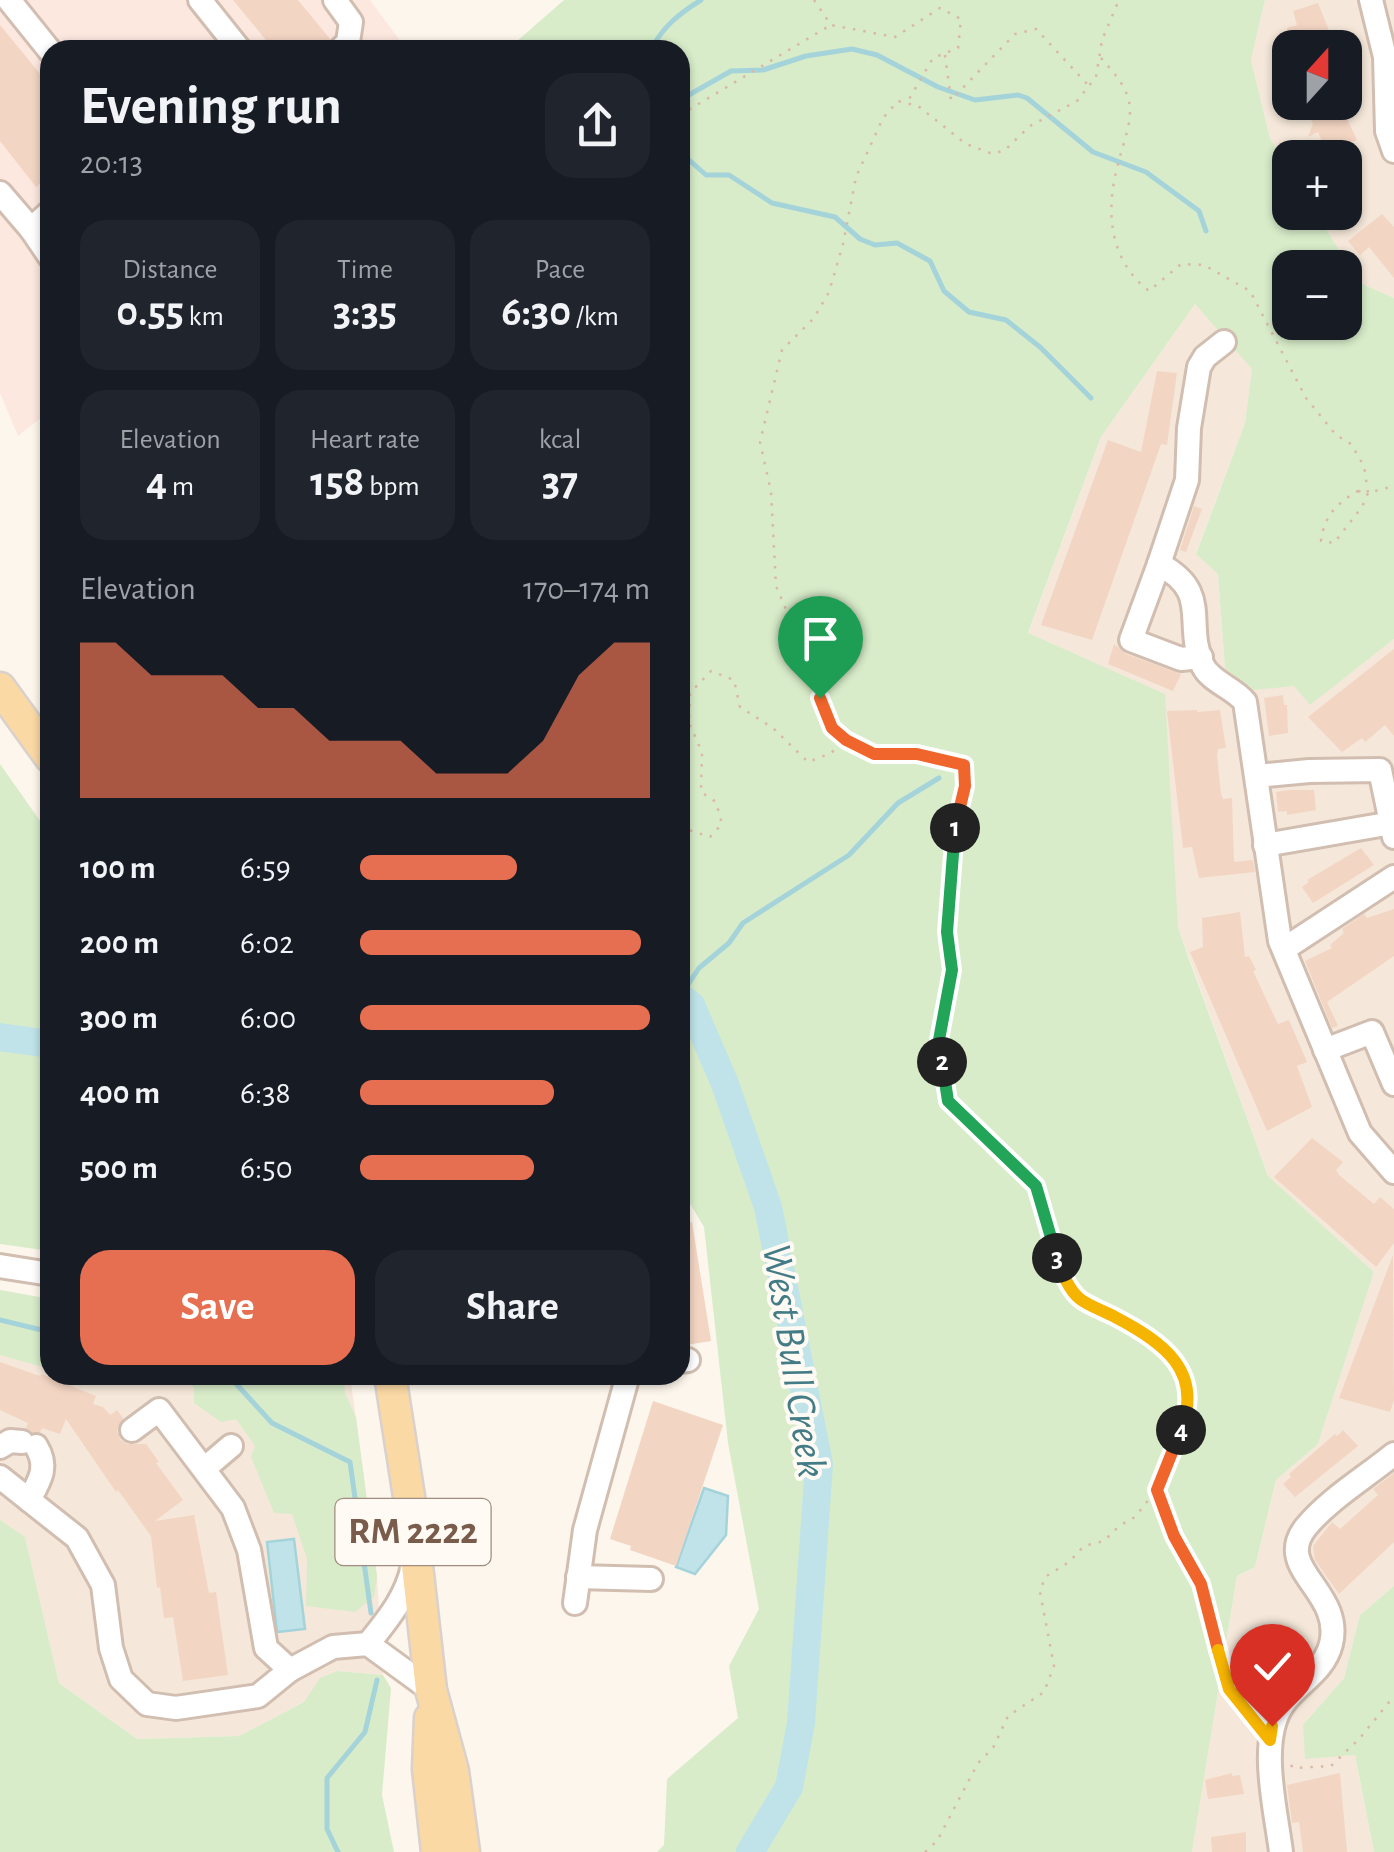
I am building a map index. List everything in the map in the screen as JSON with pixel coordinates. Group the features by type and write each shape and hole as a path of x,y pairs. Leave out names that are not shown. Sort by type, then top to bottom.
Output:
{"main road":[{"path":"0,688 40,743"},
{"name":"RM 2222","path":"391,1385 431,1690 428,1769 438,1852"},
{"name":"RM 2222","path":"431,1690 454,1771 464,1852"}],"street":[{"path":"10,0 41,40"},
{"path":"200,0 232,40"},
{"path":"336,0 352,22 348,40"},
{"path":"1371,0 1386,57 1387,132 1394,150"},
{"path":"0,193 40,242"},
{"path":"31,229 40,221"},
{"path":"1201,657 1181,659 1131,640 1189,473 1189,428 1199,367 1224,342"},
{"path":"1159,564 1178,574 1188,585 1201,657 1208,673 1245,702 1277,928 1363,1140 1394,1172"},
{"path":"1257,776 1387,763 1393,830 1265,845"},
{"path":"1284,950 1394,877"},
{"path":"1325,1050 1372,1032 1394,1084"},
{"path":"0,1266 40,1272"},
{"path":"575,1604 586,1530 625,1385"},
{"path":"132,1430 158,1410 233,1508 249,1550 266,1648 290,1670"},
{"path":"19,1445 43,1458 44,1475 28,1500"},
{"path":"204,1469 232,1446"},
{"path":"1281,1852 1270,1740 1281,1706 1322,1665 1332,1637 1328,1606 1296,1560 1301,1534 1394,1454"},
{"path":"0,1477 77,1538 103,1585 111,1648 121,1679 148,1704 176,1708 258,1696 290,1670 333,1647 368,1644 431,1690"},
{"path":"368,1644 408,1588 416,1555"},
{"path":"578,1577 651,1579"}],"path":[{"path":"814,0 830,25"},
{"path":"925,1852 937,1841 1008,1716 1044,1692 1054,1666 1040,1592 1045,1576 1069,1562 1084,1546 1104,1541 1136,1517 1157,1490 1190,1395 1179,1366 1149,1335 1080,1298 1062,1275 1036,1186 948,1101 939,1040 952,970 947,932 955,822 965,786 964,765 917,754 874,754 832,728 776,586 771,492 760,442 782,350 814,318 829,292 856,178 883,118 898,101 908,102 966,144 992,154 1006,150 1030,126 1076,100 1096,77 1102,40 1119,0"},
{"path":"690,108 830,25 895,38 940,8 961,19 958,48 934,58 908,102"},
{"path":"944,54 950,100 1016,34 1036,29 1089,86"},
{"path":"1100,56 1122,81 1130,109 1116,170 1112,226 1118,254 1132,277 1149,291 1181,264 1204,265 1250,291 1306,398 1336,435 1351,444 1364,466 1368,493 1362,508 1334,543 1321,541 1323,526 1332,510 1358,491 1368,493 1394,486"},
{"path":"690,693 711,671 734,680 740,707 773,728 808,762 830,753 846,740"},
{"path":"690,725 702,752 702,792 716,802 722,824 710,837 690,830"},
{"path":"1157,1490 1174,1536 1201,1584 1229,1689 1293,1768 1331,1766 1394,1696"}],"shaded area":[{"path":"0,0 370,0 400,40 40,40 40,419 18,436 0,393"},
{"path":"1265,0 1394,0 1394,298 1362,284 1362,250 1339,250 1327,230 1362,230 1362,140 1272,141 1251,60"},
{"path":"1195,304 1253,369 1245,423 1196,553 1218,573 1225,669 1254,690 1294,685 1310,704 1394,639 1394,1586 1360,1615 1344,1678 1303,1725 1355,1755 1374,1852 1192,1852 1237,1576 1255,1567 1276,1480 1318,1444 1374,1272 1268,1176 1178,927 1028,634 1101,437"},
{"path":"0,1290 40,1297 40,1385 351,1385 377,1576 383,1675 338,1671 304,1702 239,1736 137,1739 59,1683 25,1538 0,1520"}],"green space":[{"path":"564,0 1265,0 1251,60 1272,141 1272,230 1327,230 1339,250 1272,250 1272,340 1362,340 1362,284 1394,298 1394,639 1310,705 1294,686 1254,690 1225,669 1218,574 1196,554 1245,423 1252,369 1195,304 1101,437 1028,633 1165,694 1178,927 1189,959 1268,1176 1374,1272 1318,1444 1276,1480 1255,1567 1237,1576 1192,1852 657,1852 664,1845 667,1779 738,1718 729,1666 759,1609 728,1443 704,1227 690,1204 690,40 518,40"},
{"path":"0,764 40,821 40,1250 0,1244"},
{"path":"0,1290 40,1297 40,1366 0,1355"},
{"path":"191,1385 345,1385 356,1417 377,1576 374,1597 355,1612 306,1606 307,1559 292,1514 274,1513 251,1457 255,1446 236,1419 221,1422 194,1403"},
{"path":"0,1520 25,1537 59,1683 137,1739 239,1736 304,1702 320,1678 338,1671 383,1675 391,1688 382,1795 394,1852 0,1852"},
{"path":"1394,1586 1394,1852 1374,1852 1355,1755 1305,1759 1303,1725 1344,1678 1360,1615"}],"water":[{"path":"704,1488 728,1496 726,1535 695,1574 676,1567"},
{"path":"294,1539 305,1629 277,1632 267,1542"}],"building":[{"path":"233,0 298,0 330,39 330,40 266,40"},
{"path":"1318,3 1329,30 1288,30 1297,25 1293,11"},
{"path":"0,25 40,74 40,184 36,187 0,141"},
{"path":"1312,120 1348,120 1357,140 1321,140 1318,132 1308,137"},
{"path":"1382,214 1394,227 1394,278 1369,247 1362,253 1348,241"},
{"path":"1157,371 1177,373 1167,445 1161,444 1092,640 1041,625 1108,440 1141,452"},
{"path":"1194,506 1202,509 1186,552 1180,550"},
{"path":"1114,644 1126,654 1181,674 1173,691 1108,664"},
{"path":"1394,649 1394,736 1385,725 1365,742 1362,738 1342,752 1308,717"},
{"path":"1283,695 1288,733 1269,736 1264,698"},
{"path":"1220,710 1226,748 1218,749 1217,755 1221,794 1223,799 1232,798 1234,862 1253,860 1255,872 1199,878 1192,847 1183,848 1167,711"},
{"path":"1314,790 1316,810 1287,815 1287,811 1278,812 1276,792"},
{"path":"1361,848 1374,865 1313,903 1302,887 1307,880"},
{"path":"1394,909 1394,956 1327,1002 1338,1026 1332,1028 1305,961 1332,948 1330,945 1344,933 1342,929 1364,914 1367,918"},
{"path":"1240,912 1245,957 1249,956 1256,970 1253,971 1278,1024 1289,1020 1307,1062 1297,1066 1312,1107 1267,1131 1190,952 1203,947 1202,918"},
{"path":"1312,1138 1343,1162 1336,1170 1339,1175 1374,1204 1380,1197 1394,1209 1394,1243 1376,1267 1274,1177"},
{"path":"690,1222 711,1341 690,1344"},
{"path":"1393,1255 1394,1400 1390,1412 1339,1398"},
{"path":"0,1362 40,1376 40,1385 68,1385 96,1396 93,1404 110,1415 117,1410 123,1418 117,1431 121,1440 127,1444 146,1444 183,1500 155,1521 194,1515 209,1593 216,1592 228,1675 183,1681 173,1617 164,1618 160,1587 157,1588 151,1536 66,1419 60,1434 42,1428 33,1432 26,1428 28,1423 0,1410"},
{"path":"653,1401 723,1425 676,1566 610,1539"},
{"path":"1343,1430 1358,1446 1295,1497 1283,1484 1291,1477 1289,1474"},
{"path":"1394,1473 1394,1542 1339,1594 1315,1560 1313,1546 1332,1522 1340,1529 1378,1495 1373,1489"},
{"path":"1232,1773 1240,1775 1244,1794 1208,1799 1205,1780"},
{"path":"1340,1773 1347,1852 1303,1852 1299,1822 1292,1823 1287,1785"},
{"path":"1246,1832 1246,1852 1212,1852 1211,1837"}],"waterway":[{"path":"657,40 672,21 701,0"},
{"path":"690,94 731,71 763,70 806,56 852,49 877,55 938,87 975,100 1018,95 1027,98 1093,152 1146,172 1199,211 1206,231"},
{"path":"690,161 706,175 729,175 772,203 835,217 860,239 875,245 897,243 930,261 944,291 969,312 1006,320 1040,347 1091,398"},
{"path":"690,982 699,968 729,943 743,923 849,855 898,803 939,778"},
{"name":"West Bull Creek","path":"690,1004 725,1084 768,1207 819,1464 801,1723 789,1787 750,1852"},
{"name":"West Bull Creek","path":"0,1037 40,1043"},
{"path":"0,1320 40,1330"},
{"path":"237,1385 272,1423 350,1462 371,1613"},
{"path":"338,1852 327,1829 327,1778 365,1732 377,1680"}],"route":[{"path":"820,698 832,728 874,754 917,754 964,765 965,786 955,822 947,932 952,970 939,1040 948,1101 1036,1186 1062,1275 1080,1298 1149,1335 1179,1366 1190,1395 1157,1490 1174,1536 1201,1584 1229,1689 1270,1740 1272,1726"}]}
